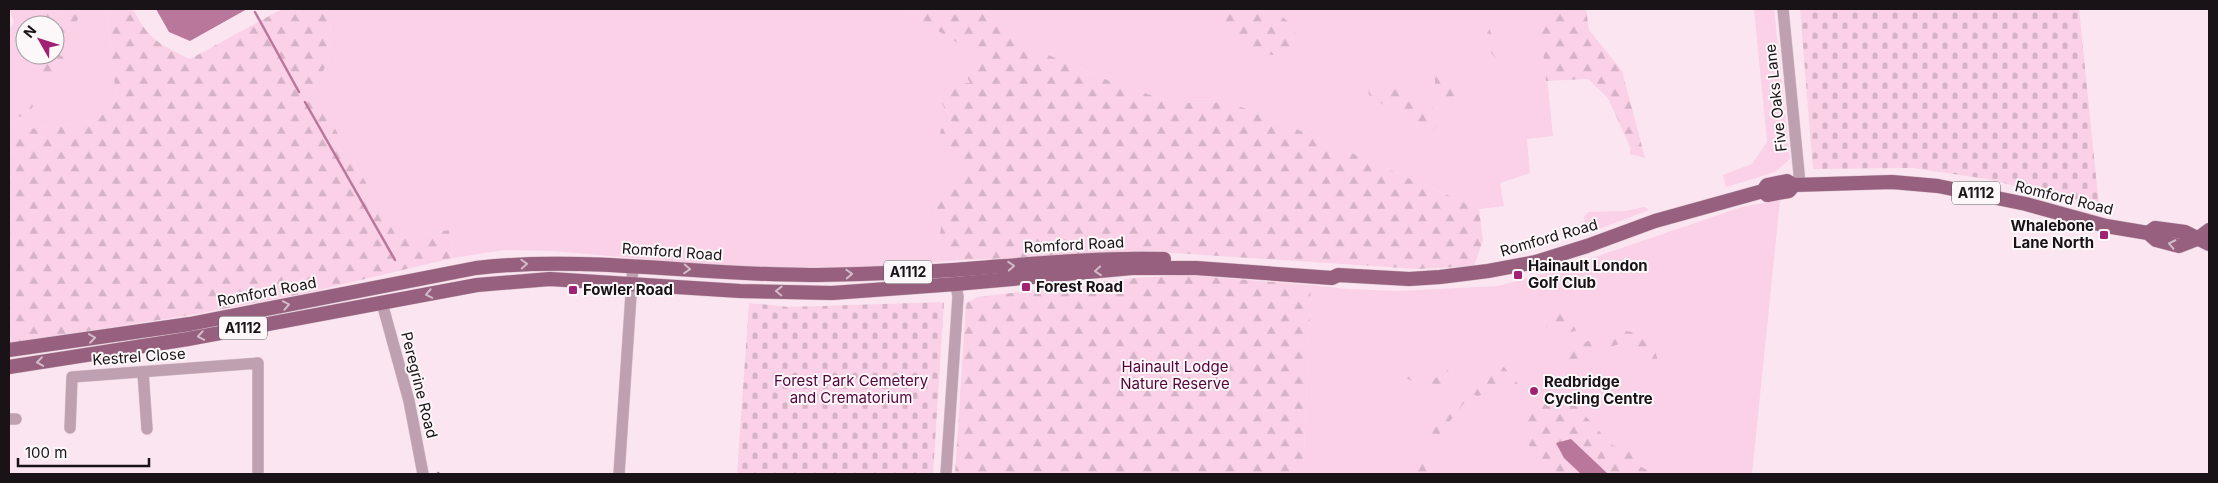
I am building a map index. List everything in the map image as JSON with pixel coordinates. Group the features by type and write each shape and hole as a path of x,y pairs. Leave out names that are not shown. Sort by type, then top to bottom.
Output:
{"main road":[{"name":"Romford Road","path":"9,367 120,350 477,285 522,280 559,279 740,291 832,293 1132,268 1196,268 1332,278 1338,275 1409,279 1440,277 1517,266 1587,246 1655,221 1762,191 1767,185 1786,181 1797,185 1892,182 1938,186 2026,204 2106,226 2148,233 2156,240 2179,246 2203,242 2209,230"},
{"name":"Romford Road","path":"9,350 190,324 476,268 543,263 633,265 761,274 818,275 949,270 1132,258 1196,259 1335,272 1338,275"}],"street":[{"name":"Five Oaks Lane","path":"1783,9 1797,185"},
{"path":"619,474 633,265"},
{"path":"946,474 958,298 956,284"},
{"name":"Peregrine Road","path":"382,303 408,401 423,474"},
{"name":"Kestrel Close","path":"70,428 72,377 258,363 258,474"},
{"path":"143,372 147,429"}],"green space":[{"path":"9,9 76,9 32,13 31,15 15,15 15,65 41,65 41,68 54,77 65,65 65,28 84,10 81,9 107,9 116,98 98,120 21,130 9,123 9,30 14,22"},
{"path":"107,9 133,9 144,28 156,40 190,59 282,9 322,9 331,22 328,62 313,90 398,239 449,230 453,258 306,293 191,315 9,343 9,123 21,130 98,120 116,98"},
{"path":"322,9 908,9 927,24 977,55 970,83 942,104 951,119 941,129 961,167 956,186 941,195 935,211 941,227 939,241 961,260 873,267 779,268 692,263 552,251 504,250 453,258 449,230 398,239 313,90 328,62 331,22"},
{"path":"908,9 981,9 1039,51 1112,82 1174,103 1229,102 1306,133 1479,209 1483,240 1474,266 1418,269 1159,252 961,260 939,241 941,227 935,211 941,194 956,186 961,167 939,141 941,129 951,119 942,104 943,92 955,83 970,83 963,68 977,55 927,24"},
{"path":"981,9 1540,9 1553,136 1527,139 1530,173 1500,183 1504,206 1479,209 1306,133 1229,102 1174,103 1112,82 1039,51"},
{"path":"1212,9 1274,9 1293,28 1296,37 1295,49 1287,55 1275,55 1247,46 1235,38 1228,27 1226,16 1212,11"},
{"path":"1539,9 1586,9 1589,30 1622,71 1645,158 1630,154 1630,147 1608,98 1588,79 1546,81"},
{"path":"1754,9 1774,9 1790,159 1775,172 1726,187 1723,175 1752,164 1767,142"},
{"path":"1800,9 2079,9 2099,206 1987,179 1913,168 1813,169"},
{"path":"84,10 73,26 65,32 65,15 30,15 32,13"},
{"path":"1488,26 1501,55 1498,62 1476,33 1482,27"},
{"path":"41,65 64,65 54,77 44,81 37,76"},
{"path":"1440,72 1452,82 1458,95 1460,105 1454,112 1446,98 1438,95 1435,88 1435,77"},
{"path":"1373,83 1413,95 1423,105 1432,108 1440,116 1434,130 1422,137 1403,118 1369,95 1368,88"},
{"path":"29,97 33,106 30,112 23,116 14,117 14,107"},
{"name":"Redbridge Cycling Centre","path":"1780,200 1752,474 1303,474 1311,285 1347,289 1398,291 1498,286 1557,270 1742,207"},
{"path":"1644,207 1649,210 1588,233 1585,228 1584,216 1589,212 1626,211"},
{"name":"Hainault Lodge Nature Reserve","path":"1186,275 1311,285 1303,474 955,474 966,303 978,297 1135,278"},
{"name":"Forest Park Cemetery and Crematorium","path":"944,302 933,474 737,474 749,303 789,307"},
{"path":"1579,310 1578,330 1558,336 1536,319"},
{"path":"1619,330 1636,333 1647,340 1655,351 1659,367 1650,365 1619,344 1562,364 1555,353"},
{"path":"1504,367 1522,389 1513,395 1504,387 1478,396 1472,394 1468,387"},
{"path":"1411,369 1432,380 1448,370 1452,383 1435,393 1406,378"},
{"path":"1457,396 1465,402 1435,440 1428,474 1417,474 1433,429"},
{"path":"1563,397 1577,407 1612,445 1631,452 1637,465 1650,471 1647,474 1608,474 1571,439 1556,444 1564,458 1581,474 1560,474 1544,466 1530,448 1522,427 1533,410 1542,403"}],"shaded area":[{"path":"156,9 247,9 190,41 169,32"},
{"path":"1571,439 1608,474 1581,474 1564,458 1556,443"}],"waterway":[{"path":"255,12 299,92"},
{"path":"305,102 395,260"}],"place":[{"name":"Whalebone Lane North","path":"2104,235"},
{"name":"Hainault London Golf Club","path":"1518,275"},
{"name":"Forest Road","path":"1026,287"},
{"name":"Fowler Road","path":"573,290"},
{"name":"Redbridge Cycling Centre","path":"1534,391"}]}
